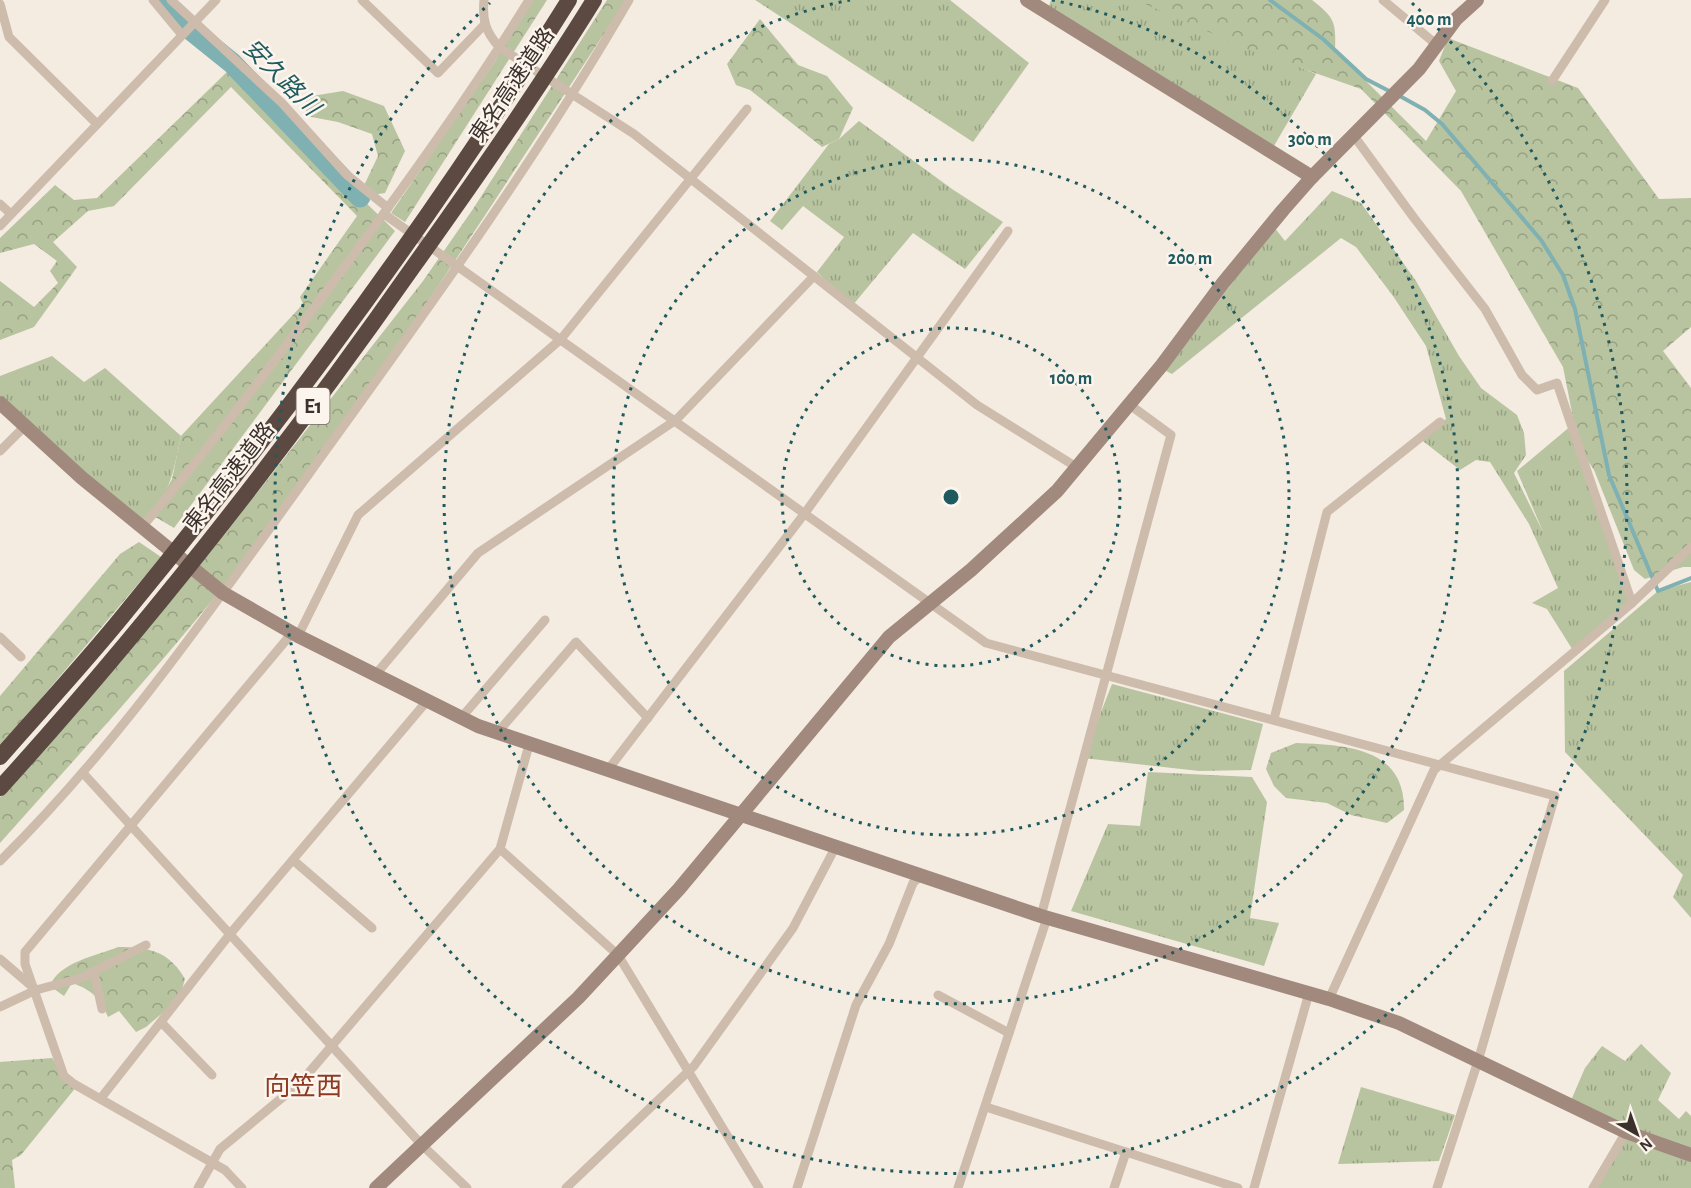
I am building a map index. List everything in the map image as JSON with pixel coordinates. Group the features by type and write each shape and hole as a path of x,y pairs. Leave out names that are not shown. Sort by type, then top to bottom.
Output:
{"highway":[{"name":"東名高速道路","path":"0,757 121,619 234,478 342,334 496,115 569,0"},
{"name":"東名高速道路","path":"0,788 135,631 256,482 358,346 499,146 594,0"}],"street":[{"path":"153,0 182,34"},
{"path":"171,0 275,97 346,175 387,214 986,643 1555,796 1478,1061 1437,1188"},
{"path":"0,226 216,0"},
{"path":"362,0 438,73 484,24"},
{"path":"484,0 484,24 487,33 499,47 634,134 977,405 1078,468"},
{"path":"145,530 387,214 529,0"},
{"path":"0,861 83,773 456,265 571,93 629,0"},
{"path":"1027,0 1312,177"},
{"path":"1383,0 1437,45"},
{"path":"376,1188 578,998 618,956 679,889 890,637 980,562 1057,491 1130,405 1223,283 1312,177 1419,69 1456,19 1477,0"},
{"path":"1552,81 1605,0"},
{"path":"0,4 9,37 97,124"},
{"path":"242,1188 225,1170 74,1084 64,1076 36,990 25,964 25,952 130,825 295,635 357,515 561,339 747,109"},
{"path":"1354,136 1485,309 1522,375 1537,390 1557,382 1632,603"},
{"path":"0,204 11,214"},
{"path":"608,771 805,513 915,356 1008,231"},
{"path":"375,674 478,553 676,420 814,276"},
{"path":"0,403 145,530 219,589 295,635 461,718 529,745 1044,917 1309,993 1399,1023 1626,1132 1691,1155"},
{"path":"958,1188 986,1107 1044,917 1170,435 1130,405"},
{"path":"1274,719 1327,512 1440,422"},
{"path":"0,451 25,426"},
{"path":"1329,999 1425,785 1434,770 1632,603 1691,547"},
{"path":"461,718 545,620"},
{"path":"0,637 21,657"},
{"path":"497,733 576,642 648,718"},
{"path":"101,1098 230,934 427,701"},
{"path":"198,1188 220,1149 300,1083 500,849 529,745"},
{"path":"83,773 421,1144 467,1188"},
{"path":"566,1188 688,1072 793,928 835,848"},
{"path":"500,849 618,956 759,1188"},
{"path":"293,860 372,928"},
{"path":"797,1188 856,1005 889,944 913,883 920,876"},
{"path":"0,1007 36,990 94,972 146,945"},
{"path":"0,959 36,990"},
{"path":"94,972 102,1009"},
{"path":"1254,1188 1309,993"},
{"path":"938,995 1009,1033"},
{"path":"160,1022 212,1075"},
{"path":"986,1107 1238,1188"},
{"path":"1593,1188 1626,1132"},
{"path":"1114,1188 1126,1152"}],"green space":[{"path":"529,0 547,0 405,222 391,213 496,60"},
{"path":"607,0 626,0 417,317 287,504 184,635 0,843 0,797 213,549 423,281 473,209"},
{"path":"755,0 950,0 1029,63 973,142"},
{"path":"1051,0 1139,0 1316,74 1271,151 1047,12"},
{"path":"1136,0 1312,0 1330,16 1335,33 1335,50 1426,141 1456,91 1439,61 1448,38 1578,88 1659,199 1691,198 1691,327 1663,351 1691,388 1691,567 1683,567 1645,579 1634,570 1594,470 1579,448 1563,367 1461,191 1361,89 1252,51"},
{"path":"760,19 798,65 827,76 853,108 839,139 822,147 750,90 736,85 727,64"},
{"path":"229,70 359,196 378,156 372,134 338,122 306,116 306,97 343,91 384,106 405,151 385,193 360,197 395,231 174,528 152,515 172,479 181,436 303,304 300,297 357,216 231,87 114,206 88,211 53,242 77,267 34,327 0,340 0,281 34,307 58,283 50,271 57,261 34,244 0,253 0,238 55,185 74,200 97,198"},
{"path":"859,121 952,189 1003,222 965,269 913,233 852,306 817,272 844,237 803,206 782,230 770,221 829,144 839,139"},
{"path":"1332,191 1361,203 1416,281 1459,356 1481,388 1517,415 1524,433 1526,455 1514,473 1544,534 1517,471 1572,425 1632,603 1574,652 1547,609 1532,603 1558,588 1529,524 1490,462 1476,460 1460,470 1419,438 1446,419 1426,346 1393,296 1356,247 1341,238 1172,374 1166,371 1274,227 1285,241"},
{"path":"52,356 84,382 105,368 181,436 172,473 163,497 148,516 137,523 0,402 0,376"},
{"path":"139,542 161,557 0,747 0,696 120,554"},
{"path":"1691,582 1691,918 1673,897 1683,875 1565,752 1564,671 1658,591"},
{"path":"1112,684 1263,724 1251,770 1199,771 1083,758"},
{"path":"1296,743 1352,748 1383,762 1394,773 1402,789 1404,810 1387,823 1351,815 1327,803 1286,798 1274,786 1266,769 1271,753"},
{"path":"1148,772 1252,777 1267,802 1250,918 1279,923 1264,966 1071,911 1108,824 1140,826"},
{"path":"118,947 139,948 157,953 172,962 185,979 179,999 146,1027 136,1032 119,1011 108,1017 98,1000 85,989 72,983 64,996 50,986 61,971 70,965"},
{"path":"1641,1044 1671,1073 1658,1100 1679,1119 1686,1111 1691,1116 1691,1152 1569,1105 1585,1068 1602,1046 1625,1061"},
{"path":"52,1058 68,1079 77,1086 21,1155 12,1160 15,1188 0,1188 0,1062"},
{"path":"1361,1087 1455,1115 1439,1161 1338,1164"},
{"path":"1623,1136 1691,1153 1691,1188 1593,1188"}],"waterway":[{"name":"安久路川","path":"162,0 181,22 232,63 360,197"},
{"path":"1270,0 1323,39 1366,79 1391,92"},
{"path":"1398,95 1425,110 1442,124 1541,240 1563,275 1575,309 1609,475 1658,591 1691,578"}],"district":[{"name":"向笠西","path":"303,1087"}]}
